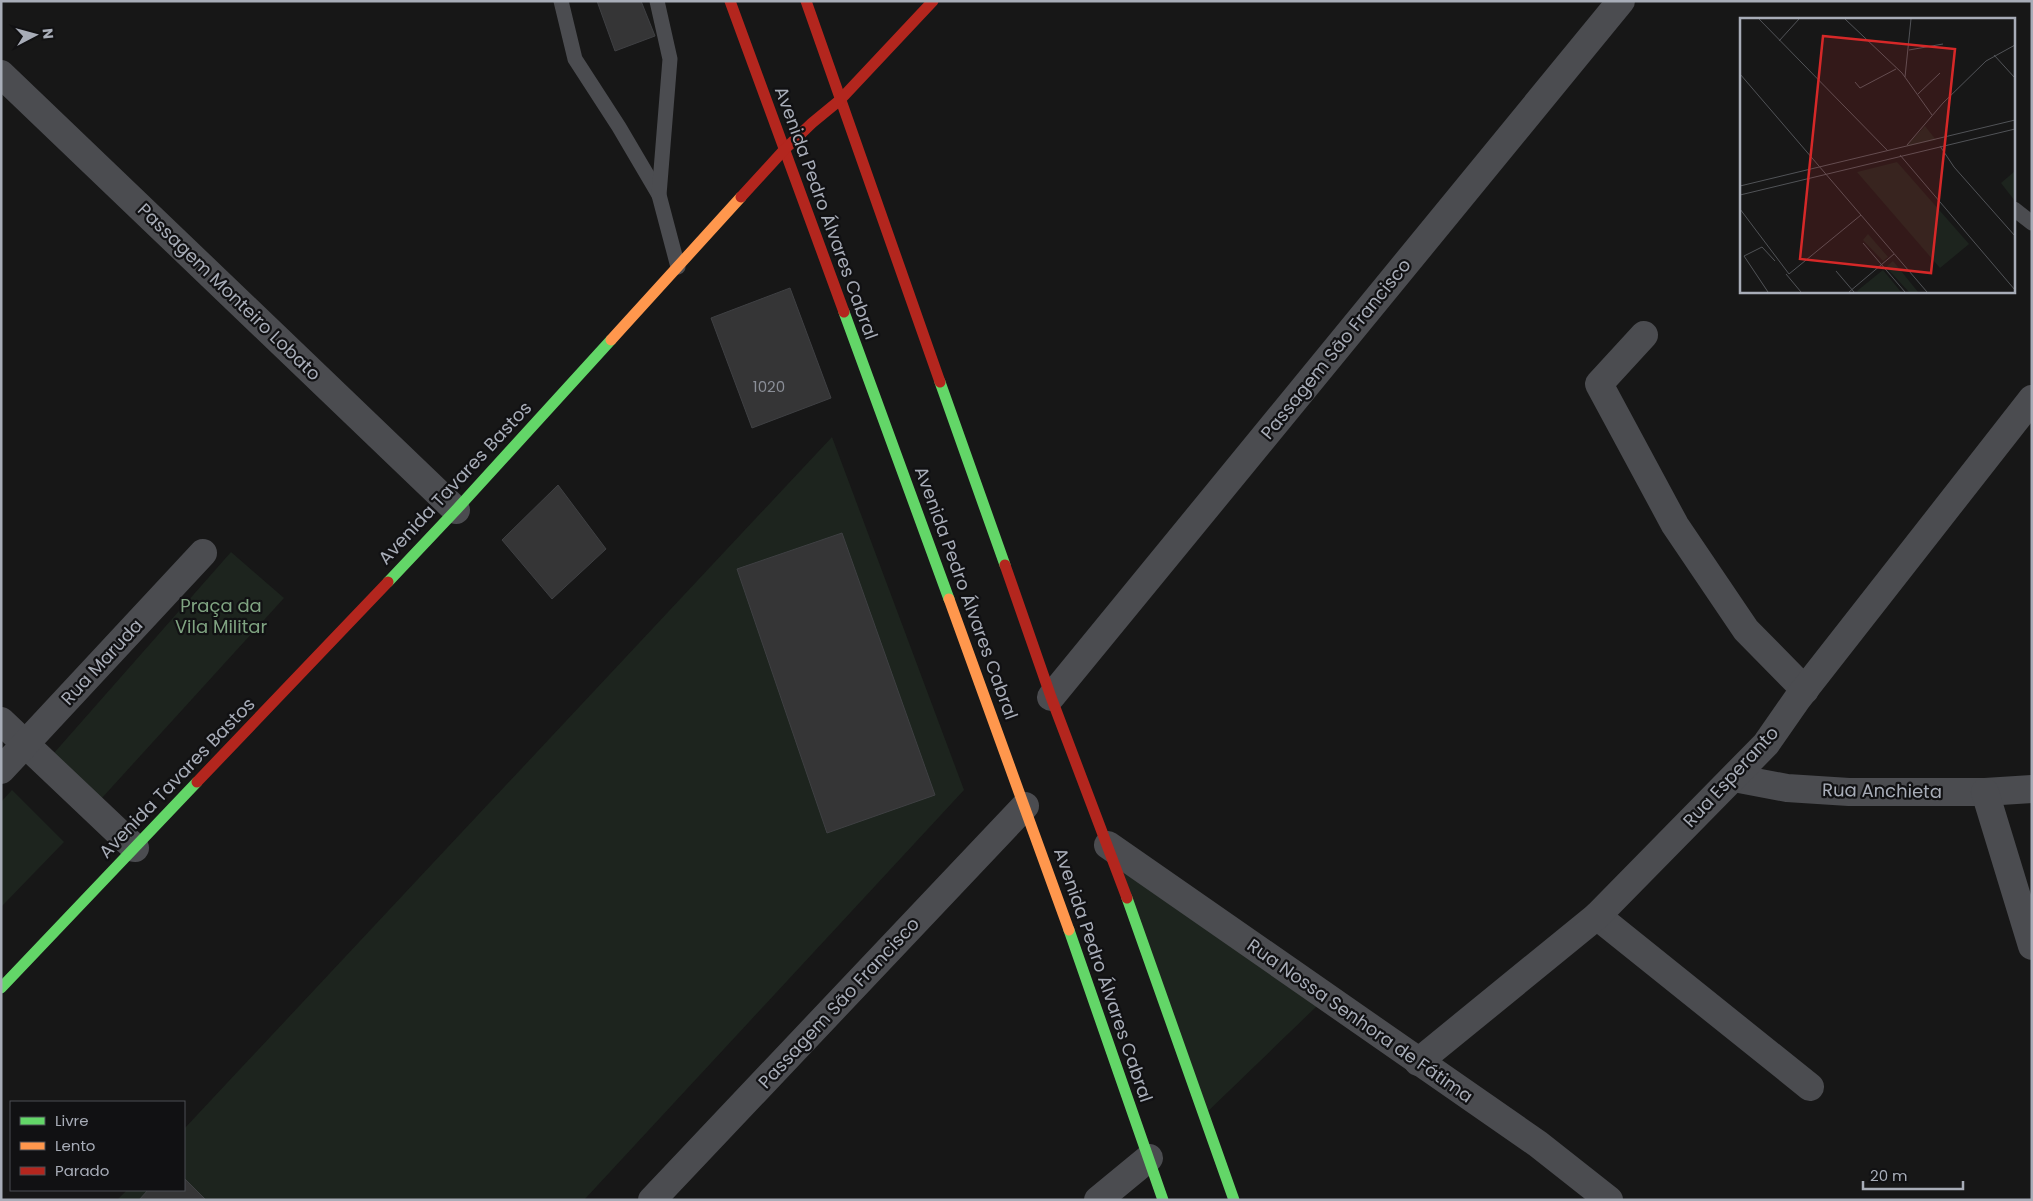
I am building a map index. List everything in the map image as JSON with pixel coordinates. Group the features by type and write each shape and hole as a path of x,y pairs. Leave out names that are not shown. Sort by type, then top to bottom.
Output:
{"main road":[{"name":"Avenida Pedro Álvares Cabral","path":"730,1 1026,806 1163,1200"},
{"path":"806,1 1051,697 1108,845 1234,1200"},
{"name":"Avenida Tavares Bastos","path":"1,988 456,510 784,150 812,122 840,100 933,1"}],"street":[{"name":"Passagem São Francisco","path":"1051,697 1620,1"},
{"name":"Passagem Monteiro Lobato","path":"1,74 456,510"},
{"path":"1644,335 1600,384 1675,525 1746,630 1804,690"},
{"name":"Rua Esperanto","path":"1418,1062 1597,916 1766,744 1804,690 2032,399"},
{"name":"Rua Maruda","path":"1,770 203,554"},
{"path":"1,721 134,848"},
{"name":"Rua Anchieta","path":"1734,778 1787,788 1848,792 1985,792 2032,789"},
{"path":"1985,792 2032,946"},
{"name":"Passagem São Francisco","path":"652,1200 1026,806"},
{"name":"Rua Nossa Senhora de Fátima","path":"1108,845 1538,1144 1610,1200"},
{"path":"1597,916 1810,1087"},
{"path":"1098,1200 1149,1158"}],"lane":[{"path":"561,1 575,59 619,127 659,195 678,267"},
{"path":"657,1 670,59 659,195"},
{"path":"2016,211 2032,223"}],"green space":[{"path":"832,437 964,790 584,1200 117,1200 126,1191 185,1191 185,1128"},
{"name":"Praça da Vila Militar","path":"231,552 284,598 101,799 54,753"},
{"path":"12,790 64,842 1,907 1,802"},
{"path":"1108,845 1317,1006 1202,1117"}],"building":[{"path":"597,1 641,1 655,36 615,51"},
{"path":"790,288 831,398 752,428 711,318"},
{"path":"558,485 606,549 552,599 502,540"},
{"path":"842,533 935,795 827,833 737,569"},
{"path":"185,1179 206,1200 139,1200 147,1191 185,1191"}],"traffic: fast":[{"path":"844,312 949,599"},
{"path":"388,582 611,340"},
{"path":"940,382 1005,565"},
{"path":"1,988 197,782"},
{"path":"1127,898 1234,1200"},
{"path":"1069,930 1163,1200"}],"traffic: slow":[{"path":"611,340 741,197"},
{"path":"949,599 1069,930"}],"traffic: jam":[{"path":"730,1 844,312"},
{"path":"806,1 940,382"},
{"path":"741,197 784,150 840,100 933,1"},
{"path":"1005,565 1051,697 1127,898"},
{"path":"197,782 388,582"}]}
